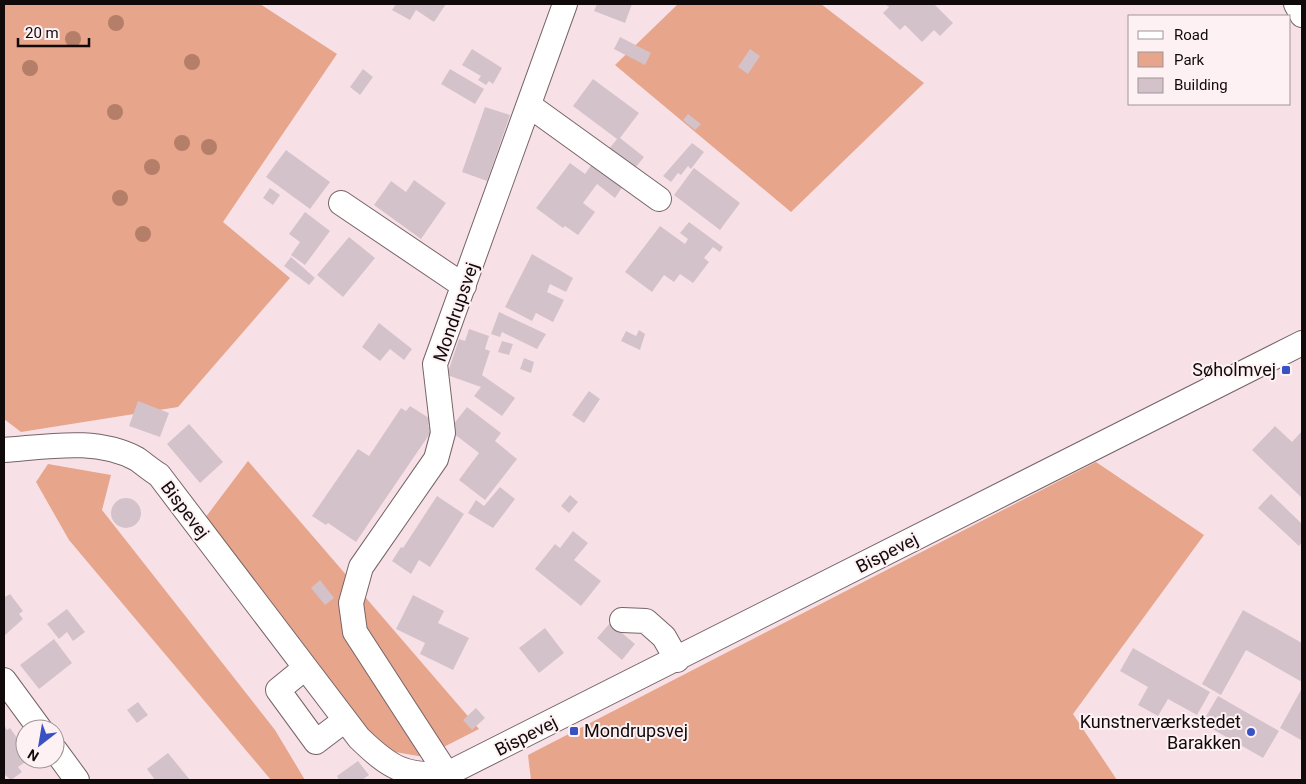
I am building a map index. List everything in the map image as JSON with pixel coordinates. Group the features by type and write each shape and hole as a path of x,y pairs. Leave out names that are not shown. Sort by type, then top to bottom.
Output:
{"street":[{"name":"Mondrupsvej","path":"447,774 355,632 351,603 361,567 436,459 444,433 436,364 565,4"},
{"path":"1296,4 1302,15"},
{"path":"530,106 659,199"},
{"path":"341,204 464,286"},
{"name":"Bispevej","path":"4,450 82,445 115,450 137,459 159,475 359,738 382,761 402,770 423,776 476,771 677,660 1302,343"},
{"path":"622,620 646,621 664,636 677,660"},
{"path":"305,668 278,690 316,742 345,720"},
{"path":"4,680 33,719"},
{"path":"65,764 77,780"}],"green space":[{"path":"4,4 260,4 337,54 223,222 290,278 178,407 21,432 4,419"},
{"path":"678,4 821,4 924,83 791,212 615,65"},
{"path":"248,461 479,729 424,757 395,752 363,731 202,522"},
{"path":"1096,462 1204,535 1073,714 1117,780 531,780 528,755"},
{"path":"48,464 111,475 102,510 275,730 305,780 271,780 69,540 36,482"}],"building":[{"path":"396,4 446,4 434,22 416,10 410,20 392,10"},
{"path":"597,4 632,4 625,23 594,11"},
{"path":"885,4 934,4 953,23 940,36 934,30 922,42 905,25 900,30 883,13 889,7"},
{"path":"620,37 651,53 645,65 614,49"},
{"path":"472,49 502,68 493,84 489,81 486,85 478,80 481,76 462,65"},
{"path":"750,49 760,56 748,74 738,67"},
{"path":"363,69 373,77 360,95 350,87"},
{"path":"450,69 484,89 475,104 441,84"},
{"path":"593,79 639,113 620,138 644,157 635,168 609,149 617,139 573,106"},
{"path":"485,107 510,115 487,181 462,172"},
{"path":"688,114 701,124 695,130 683,120"},
{"path":"692,143 704,152 691,169 688,166 681,175 678,173 671,182 663,176"},
{"path":"286,150 330,182 310,209 266,177"},
{"path":"570,163 585,174 592,164 623,186 615,198 597,184 583,203 595,212 578,235 565,226 563,228 536,208"},
{"path":"694,168 740,203 720,230 674,195"},
{"path":"414,180 446,203 421,239 374,205 391,181 406,192"},
{"path":"270,188 280,195 273,205 263,198"},
{"path":"305,212 330,231 305,265 291,255 300,242 289,234"},
{"path":"689,222 723,247 720,252 713,247 704,258 709,262 693,283 680,274 674,282 664,275 652,292 625,272 660,226 685,244 688,239 680,233"},
{"path":"349,237 375,258 343,297 317,275"},
{"path":"532,254 573,278 566,292 550,284 547,292 564,300 553,322 536,313 532,321 505,307"},
{"path":"291,257 315,278 309,285 284,266"},
{"path":"499,312 546,334 537,349 502,332 500,337 491,334"},
{"path":"379,323 412,349 404,360 390,349 380,361 362,347"},
{"path":"469,329 489,336 485,349 490,351 482,375 515,398 502,416 474,396 481,387 447,375 459,339 465,341"},
{"path":"639,330 645,334 640,350 621,341 626,331 636,336"},
{"path":"502,341 513,344 509,355 498,352"},
{"path":"524,358 534,362 531,373 520,369"},
{"path":"589,391 600,399 584,423 572,415"},
{"path":"138,401 169,413 160,437 129,426"},
{"path":"410,406 432,420 428,426 433,429 356,542 328,523 326,525 312,516 358,449 369,456 401,408 406,411"},
{"path":"467,407 501,433 495,441 517,459 485,500 459,480 479,453 449,430"},
{"path":"189,424 223,462 200,483 167,444"},
{"path":"1275,426 1292,442 1302,431 1302,498 1252,450"},
{"path":"500,487 515,499 493,528 468,513 476,500 484,506"},
{"path":"1271,494 1302,524 1302,542 1299,546 1258,508"},
{"path":"570,495 578,502 569,513 561,506"},
{"path":"437,496 464,514 430,567 419,560 411,574 392,561 401,547 403,548"},
{"path":"126,498 136,503 141,513 136,523 126,528 116,523 111,513 116,503"},
{"path":"573,531 588,543 574,560 601,581 581,606 535,569 555,544 560,548"},
{"path":"320,580 334,598 325,605 311,588"},
{"path":"10,594 23,611 19,614 23,619 4,636 4,596"},
{"path":"413,595 444,611 438,623 469,638 453,670 420,654 425,643 396,629"},
{"path":"67,609 85,632 73,641 67,632 59,639 47,624"},
{"path":"1243,610 1302,643 1302,682 1246,650 1221,695 1202,684"},
{"path":"610,623 635,644 622,660 597,638"},
{"path":"545,628 564,653 539,673 519,648"},
{"path":"54,639 72,663 39,689 20,665"},
{"path":"1133,648 1210,692 1197,715 1168,699 1158,716 1138,705 1148,687 1120,671"},
{"path":"1302,688 1302,737 1301,740 1280,728"},
{"path":"1218,696 1279,731 1263,758 1202,723"},
{"path":"138,702 148,715 137,723 127,710"},
{"path":"476,708 485,718 472,730 463,720"},
{"path":"4,725 7,730 10,728 15,735 15,769 20,769 22,772 11,780 4,776"},
{"path":"168,753 190,780 155,780 147,769"},
{"path":"358,761 369,775 362,780 339,780 337,776"}],"place":[{"name":"Søholmvej","path":"1286,370"},
{"name":"Mondrupsvej","path":"574,731"},
{"name":"Kunstnerværkstedet Barakken","path":"1251,732"}]}
